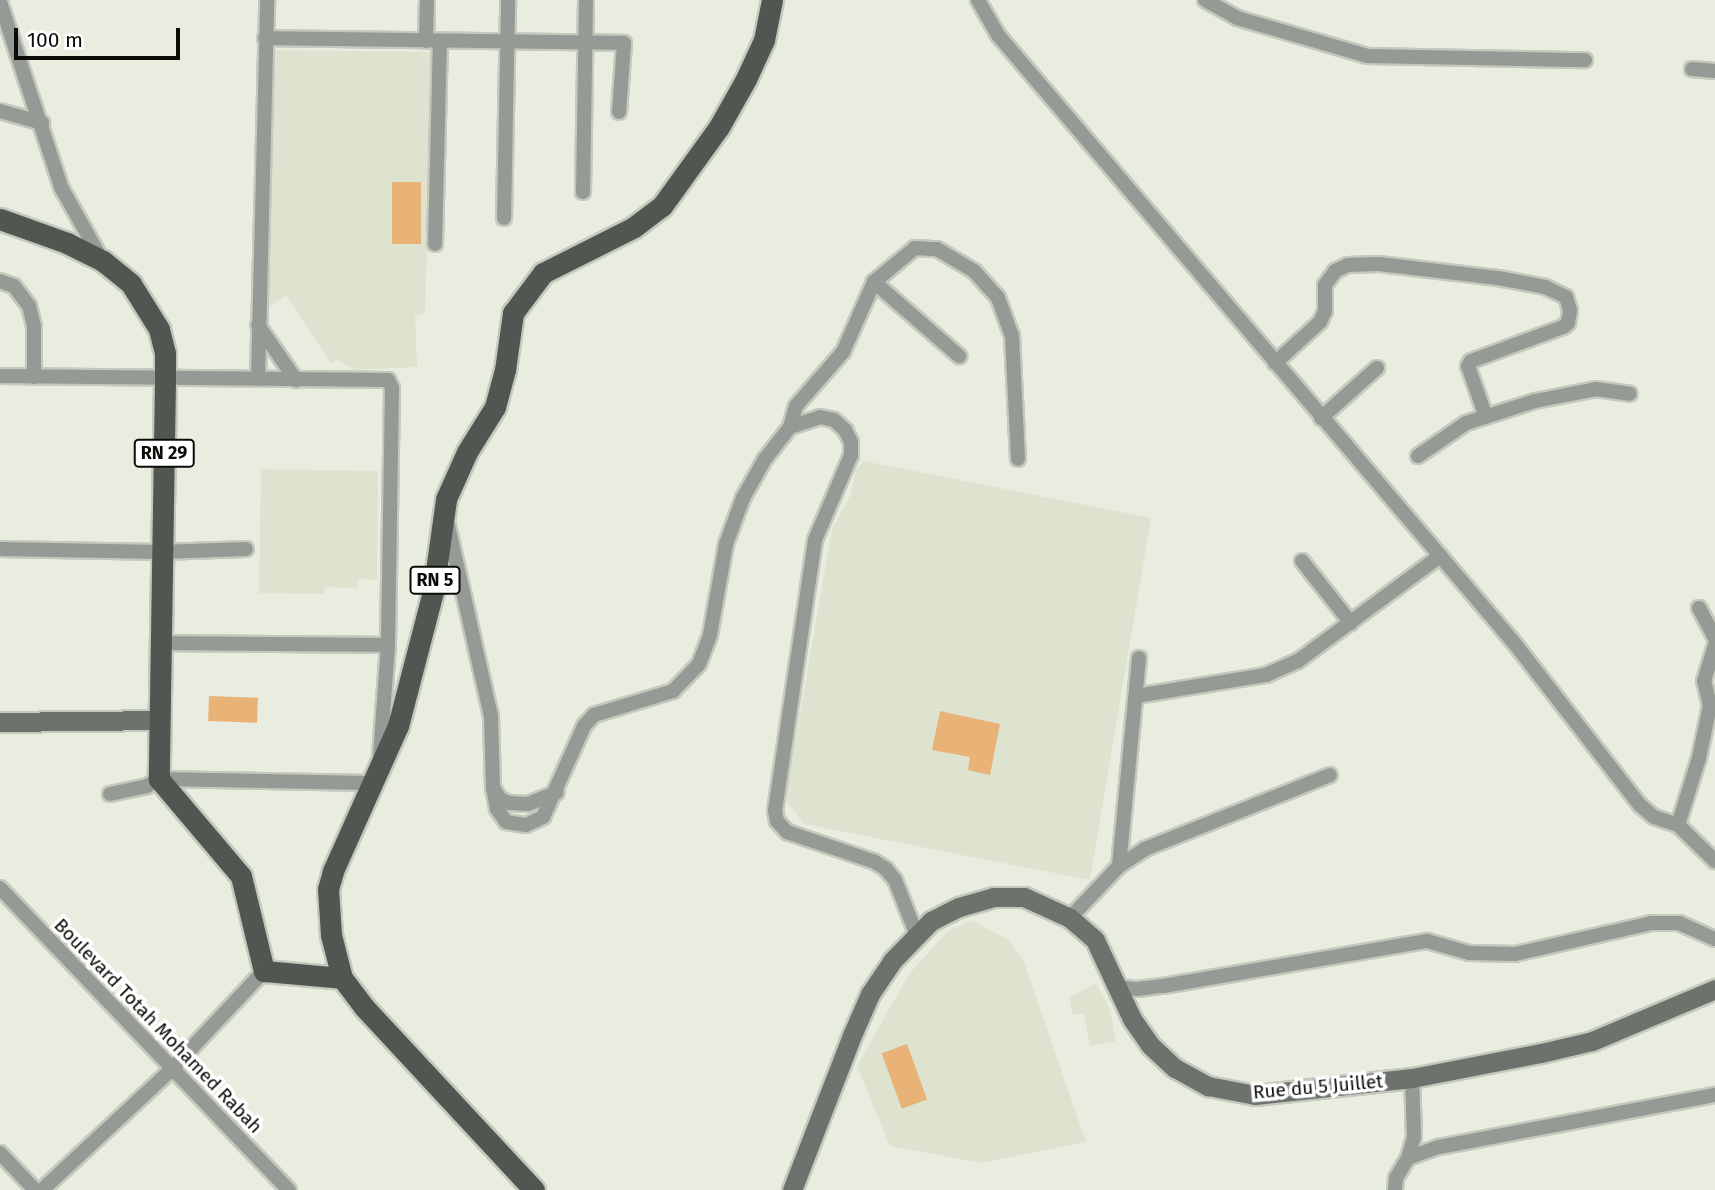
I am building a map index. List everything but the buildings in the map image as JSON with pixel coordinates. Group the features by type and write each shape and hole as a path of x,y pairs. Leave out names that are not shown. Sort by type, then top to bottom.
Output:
{"main road":[{"name":"RN 5","path":"534,1190 364,1007 342,978 331,935 328,889 333,871 398,726 433,592 446,499 467,452 495,407 505,370 513,313 543,273 634,227 662,206 719,127 746,79 764,40 772,0"},
{"name":"RN 29","path":"0,219 67,243 103,261 131,284 147,305 159,329 165,353 159,779"},
{"path":"159,779 241,876 264,971 342,978"}],"street":[{"path":"258,379 267,0"},
{"path":"427,0 433,41 435,244"},
{"path":"504,218 508,0"},
{"path":"583,192 586,0"},
{"path":"978,0 998,35 1321,418 1516,644 1640,805 1654,817 1678,825 1715,861"},
{"path":"1205,0 1237,18 1368,56 1585,60"},
{"path":"0,2 62,189 103,261"},
{"path":"265,38 624,43 619,112"},
{"path":"1692,69 1715,71"},
{"path":"0,111 41,122"},
{"path":"790,427 796,406 843,352 874,282 915,248 937,250 974,271 998,298 1012,336 1018,459"},
{"path":"1275,363 1320,322 1325,312 1325,285 1335,271 1348,265 1378,264 1498,278 1545,287 1566,297 1570,310 1568,323 1563,327 1471,361 1468,366 1486,417"},
{"path":"0,281 14,286 29,306 34,326 34,377"},
{"path":"874,282 959,356"},
{"path":"258,325 296,380"},
{"path":"1321,418 1377,369"},
{"path":"0,376 165,380 383,378 392,388 388,645 375,774 159,779 147,786 110,794"},
{"path":"1418,456 1455,429 1486,417 1579,391 1614,390 1630,394"},
{"path":"444,512 491,716 493,788 500,817 506,822 526,825 543,817 557,792 584,726 594,715 673,691 699,664 710,635 726,544 743,498 759,469 775,442 790,427 820,417 835,420 845,430 851,442 851,456 816,540 775,810 777,821 787,832 875,862 886,869 895,880 916,933"},
{"path":"0,549 161,552 246,549"},
{"path":"1136,696 1266,675 1297,662 1440,556"},
{"path":"1302,561 1351,623"},
{"path":"1699,608 1715,638"},
{"path":"159,643 388,645"},
{"path":"1678,825 1713,705 1704,681 1715,645"},
{"path":"1119,866 1139,658"},
{"path":"0,722 159,720"},
{"path":"1070,918 1119,866 1145,849 1330,775"},
{"path":"493,788 500,799 509,803 528,804 557,792"},
{"name":"Boulevard Totah Mohamed Rabah","path":"0,888 171,1070 289,1190"},
{"name":"Rue du 5 Juillet","path":"792,1190 870,994 916,933 931,921 959,907 993,897 1024,897 1070,918 1094,940 1132,1019 1150,1045 1175,1068 1208,1086 1255,1095 1412,1078 1592,1041 1715,989"},
{"path":"1117,987 1137,989 1164,986 1427,941 1469,953 1516,954 1651,923 1679,923 1694,927 1715,939"},
{"path":"42,1190 171,1070 264,971"},
{"path":"1395,1190 1396,1178 1408,1158 1414,1137 1412,1078"},
{"path":"1408,1158 1439,1147 1715,1095"},
{"path":"0,1153 35,1190"}],"shaded area":[{"path":"273,50 433,52 425,313 415,316 417,367 354,370 338,360 331,363 286,295 267,308"},
{"path":"392,182 421,182 421,244 392,244"},
{"path":"864,461 1151,518 1090,880 804,824 785,799 832,529 850,496 856,469"},
{"path":"261,469 378,471 377,580 358,579 357,588 325,587 324,594 259,593"},
{"path":"209,696 258,698 257,723 208,721"},
{"path":"940,711 1000,724 990,775 968,770 970,757 932,750"},
{"path":"971,920 1007,939 1023,959 1086,1142 981,1163 890,1146 857,1066 909,974 947,932"},
{"path":"1096,983 1109,1007 1116,1041 1090,1046 1084,1014 1073,1015 1069,998"},
{"path":"907,1044 927,1099 902,1109 882,1053"}]}
